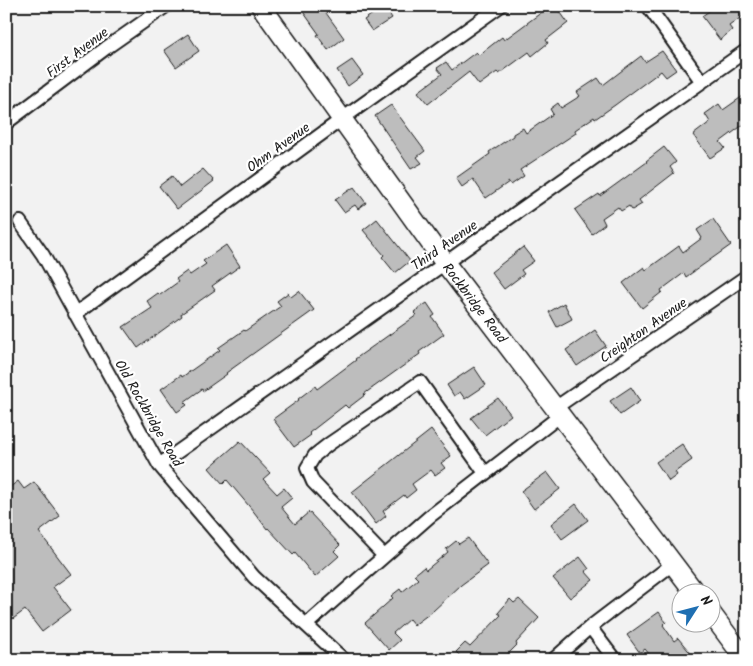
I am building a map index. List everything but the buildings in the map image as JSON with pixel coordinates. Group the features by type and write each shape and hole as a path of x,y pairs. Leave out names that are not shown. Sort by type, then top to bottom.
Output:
{"street":[{"name":"First Avenue","path":"6,123 106,48 166,6"},
{"name":"Rockbridge Road","path":"261,6 445,263 689,584"},
{"name":"Ohm Avenue","path":"75,314 500,6"},
{"path":"648,6 702,82"},
{"name":"Third Avenue","path":"159,465 747,50"},
{"name":"Old Rockbridge Road","path":"20,222 43,255 159,465 254,577 344,660"},
{"name":"Creighton Avenue","path":"306,625 429,517 486,473 558,412 747,276"},
{"path":"384,556 313,482 307,468 315,455 420,382 486,473"},
{"path":"554,660 590,627 674,563"},
{"path":"720,625 746,660"},
{"path":"590,627 615,660"}]}
